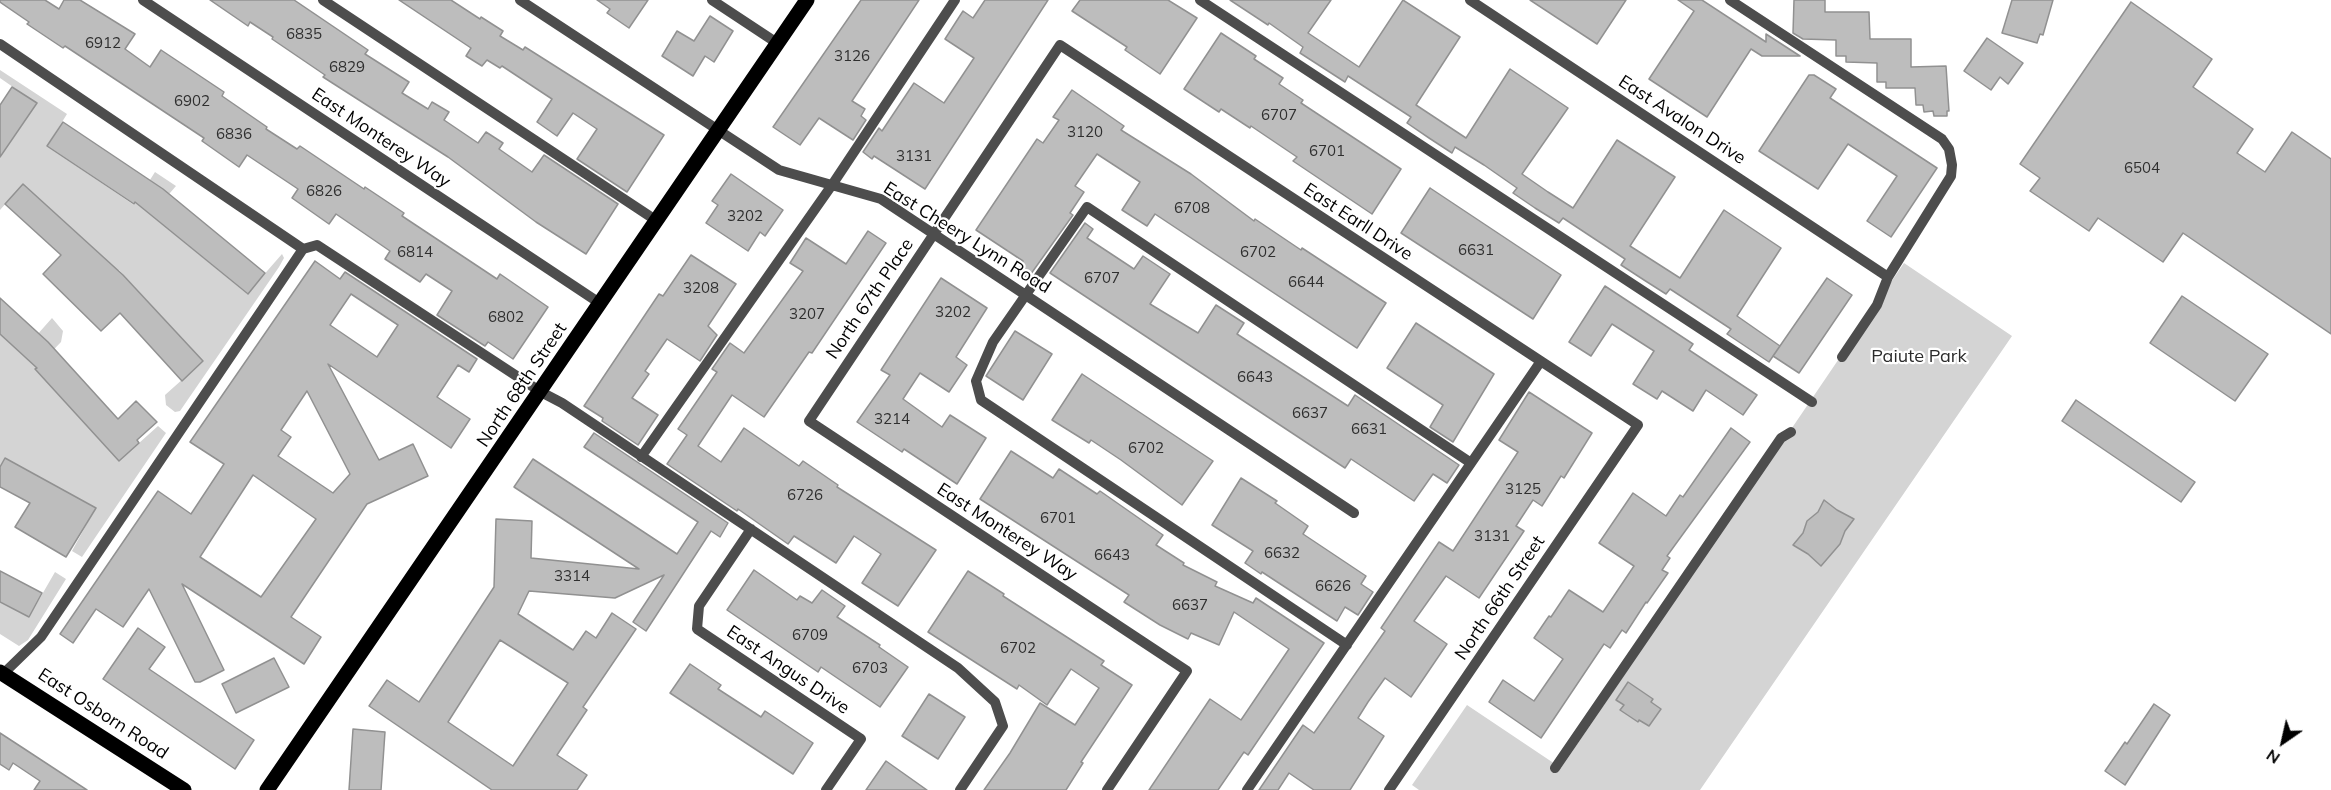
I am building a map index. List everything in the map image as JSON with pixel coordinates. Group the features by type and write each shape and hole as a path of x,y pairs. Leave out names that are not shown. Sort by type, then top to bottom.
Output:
{"main road":[{"name":"North 68th Street","path":"267,790 807,0"},
{"name":"East Osborn Road","path":"2,673 184,790"}],"street":[{"name":"East Monterey Way","path":"143,0 601,304"},
{"path":"323,0 657,221"},
{"name":"East Cheery Lynn Road","path":"520,0 779,170 881,199 1354,513"},
{"path":"712,0 777,44"},
{"path":"641,457 832,185 955,0"},
{"path":"1200,0 1812,402"},
{"name":"East Avalon Drive","path":"1470,0 1888,277"},
{"path":"1730,0 1942,139 1949,149 1952,165 1951,176 1888,277 1877,305 1842,357"},
{"path":"0,44 303,249"},
{"name":"North 67th Place","path":"809,421 1060,45"},
{"name":"East Earll Drive","path":"1060,45 1638,425"},
{"path":"1347,645 981,400 976,381 993,342 1087,207 1471,463"},
{"path":"2,673 41,637 303,249 317,245 541,392 562,403 958,668 995,702 1003,726 960,790"},
{"path":"1247,790 1541,361"},
{"name":"East Monterey Way","path":"809,421 1187,671 1107,790"},
{"name":"North 66th Street","path":"1389,790 1638,425"},
{"path":"1555,768 1780,438 1791,432"},
{"name":"East Angus Drive","path":"751,529 699,606 697,629 861,739 826,790"}],"green space":[{"path":"0,70 67,114 47,146 134,205 155,172 176,186 151,215 247,294 282,254 284,258 279,267 180,411 175,412 166,405 165,395 203,361 119,270 95,292 101,255 23,184 0,210 0,157 36,103 0,78"},
{"name":"Paiute Park","path":"1904,263 2012,336 1700,790 1419,790 1412,785 1467,705 1561,768"},
{"path":"52,318 63,331 61,342 35,369 119,461 158,426 166,433 82,557 72,551 95,509 0,467 0,334 21,353"},
{"path":"55,572 66,579 28,640 19,646 0,634 0,602 29,617"}],"building":[{"path":"0,0 45,0 59,9 64,0 80,0 135,34 125,49 150,67 161,50 224,92 222,96 267,127 266,129 297,149 300,146 364,189 365,187 404,213 402,216 497,279 500,274 548,307 513,359 488,342 485,346 437,315 452,291 426,274 420,282 385,259 390,251 336,214 329,224 292,198 298,189 247,155 239,167 202,141 204,138 65,46 63,48 27,24 29,22"},
{"path":"210,0 294,0 368,50 365,54 409,82 402,93 428,109 432,102 449,112 444,120 478,143 486,132 503,143 499,149 532,172 544,155 618,204 586,254 536,222 448,157 323,77 325,75 272,39 273,37 250,22 248,26"},
{"path":"399,0 451,0 503,31 500,36 523,50 525,47 664,135 627,192 577,159 597,129 573,113 557,136 537,122 552,99 502,66 500,68 487,60 482,66 466,56 471,48"},
{"path":"597,0 648,0 629,28 607,13 610,9"},
{"path":"861,0 919,0 852,101 865,109 861,116 866,120 853,140 819,118 800,145 773,127"},
{"path":"985,0 1048,0 925,189 874,156 872,159 863,152 879,128 882,131 914,83 944,103 974,58 945,39 963,11 973,18"},
{"path":"1080,0 1168,0 1197,18 1160,74 1125,50 1127,47 1072,11"},
{"path":"1230,0 1331,0 1308,33 1359,67 1403,0 1460,37 1416,105 1466,138 1510,69 1568,108 1522,174 1548,192 1573,208 1617,140 1675,177 1630,246 1680,278 1724,210 1781,248 1737,316 1780,346 1769,362 1727,334 1731,329 1670,289 1666,294 1621,265 1625,259 1563,218 1559,223 1535,208 1513,193 1517,188 1484,165 1455,147 1452,153 1407,123 1411,117 1348,76 1345,82 1300,53 1303,47"},
{"path":"1530,0 1626,0 1597,44"},
{"path":"1678,0 1702,0 1766,42 1766,34 1800,56 1762,56 1751,49 1707,117 1649,79 1694,11"},
{"path":"1794,0 1825,0 1825,12 1869,12 1870,39 1911,39 1911,67 1946,66 1949,111 1947,111 1947,116 1934,116 1933,111 1924,112 1923,105 1916,105 1915,88 1886,88 1886,82 1877,82 1877,63 1846,62 1846,56 1836,56 1836,40 1803,39 1793,33"},
{"path":"2012,0 2053,0 2043,35 2040,34 2037,43 2002,33"},
{"path":"2131,2 2212,59 2193,87 2253,129 2237,153 2265,172 2292,132 2331,159 2331,334 2183,233 2163,262 2098,218 2089,231 2030,191 2040,178 2020,164"},
{"path":"710,16 733,31 714,62 705,56 693,76 662,56 677,31 694,41"},
{"path":"1221,33 1256,56 1254,59 1283,78 1279,84 1303,100 1301,103 1401,169 1372,214 1293,161 1297,157 1251,126 1250,128 1221,109 1219,112 1184,89"},
{"path":"1987,38 2023,63 2008,84 2000,77 1991,90 1964,71"},
{"path":"1809,75 1814,75 1836,89 1830,98 1937,168 1891,237 1867,221 1897,176 1848,144 1818,189 1759,151"},
{"path":"12,87 37,103 0,157 0,105"},
{"path":"1072,90 1124,126 1121,130 1191,174 1254,221 1255,219 1301,250 1302,248 1386,303 1357,348 1155,214 1147,226 1122,210 1140,182 1097,154 1075,186 1084,192 1070,213 1073,215 1028,278 1017,271 1023,261 976,230 1037,139 1043,143 1059,120 1053,117"},
{"path":"63,122 163,189 265,273 248,294 135,202 134,204 47,146"},
{"path":"731,174 783,210 765,236 760,232 748,251 706,223 718,205 712,201"},
{"path":"23,184 123,275 203,361 182,381 120,313 101,331 43,274 61,255 5,204"},
{"path":"1430,188 1561,275 1533,319 1401,233"},
{"path":"1085,223 1093,229 1087,238 1134,269 1143,256 1170,274 1150,304 1198,333 1216,305 1244,323 1237,334 1348,406 1355,395 1459,465 1447,483 1433,474 1414,501 1351,459 1345,468 1050,273"},
{"path":"868,231 886,243 812,353 809,352 764,417 732,395 698,446 721,462 744,428 799,466 803,461 838,485 837,487 936,550 898,606 862,583 881,554 854,536 836,563 794,536 788,544 667,464 687,435 678,429 717,372 712,369 730,343 744,353 803,271 790,263 806,238 846,264"},
{"path":"691,255 736,284 708,326 717,335 700,361 667,339 645,371 649,374 632,398 658,415 638,445 584,406 659,294 663,296"},
{"path":"315,261 340,279 345,272 477,359 469,372 458,365 437,397 470,419 451,448 328,364 379,460 413,444 428,476 367,504 291,617 321,637 304,664 182,584 224,670 200,682 195,682 149,589 123,627 96,609 73,643 60,634 158,491 191,514 224,464 190,442","holes":["351,294 398,325 377,357 330,325","307,391 350,474 333,493 278,456 291,437 281,430","253,475 316,519 261,597 200,557"]},
{"path":"941,278 987,308 956,357 967,365 949,392 920,373 903,399 942,427 950,415 986,438 957,484 904,449 902,452 857,422 890,375 881,370"},
{"path":"1827,278 1852,295 1799,373 1773,356"},
{"path":"1605,286 1693,344 1689,350 1757,395 1743,415 1706,390 1693,411 1662,391 1657,399 1633,384 1654,351 1612,324 1591,356 1569,342"},
{"path":"2182,296 2268,354 2235,401 2150,343"},
{"path":"0,298 48,342 118,419 136,401 157,422 119,461 35,369 37,368 0,334"},
{"path":"1416,323 1494,374 1453,442 1430,427 1443,405 1387,368"},
{"path":"1015,331 1052,354 1023,400 986,376"},
{"path":"1082,374 1213,461 1182,505 1091,440 1089,443 1052,420"},
{"path":"1529,392 1592,433 1564,478 1561,476 1542,506 1533,500 1516,526 1524,531 1479,598 1446,576 1414,621 1447,644 1411,697 1385,678 1368,702 1358,718 1384,736 1350,790 1314,790 1289,773 1278,790 1259,790 1303,725 1314,733 1385,631 1381,628 1439,542 1453,551 1518,452 1499,440"},
{"path":"2076,400 2195,482 2181,502 2062,421"},
{"path":"1731,428 1750,442 1667,556 1670,558 1662,570 1668,573 1626,633 1622,630 1610,648 1604,644 1541,738 1489,702 1503,680 1534,701 1563,659 1534,638 1549,616 1551,617 1569,590 1603,612 1634,566 1599,543 1633,493 1666,516 1680,495 1683,497"},
{"path":"594,433 728,523 720,537 711,531 646,631 633,622 664,575 615,598 529,591 518,614 573,650 586,631 596,638 612,613 636,629 583,707 587,710 557,755 587,775 577,790 492,790 369,706 387,680 419,702 494,587 496,519 532,521 531,558 639,569 514,487 533,459 677,554 698,522 584,447","holes":["500,640 568,683 513,766 448,722"]},
{"path":"1011,451 1053,478 1059,469 1097,494 1100,491 1163,535 1156,545 1184,563 1183,565 1217,582 1215,586 1253,603 1256,598 1324,643 1248,755 1244,752 1218,790 1149,790 1210,699 1241,720 1289,649 1234,612 1219,645 1191,633 1188,639 1160,625 1124,602 1129,595 980,499"},
{"path":"5,458 96,508 66,557 15,527 30,503 0,487 0,467"},
{"path":"1241,478 1277,501 1275,503 1308,526 1303,534 1366,576 1361,584 1373,592 1358,615 1345,607 1337,621 1245,563 1253,551 1212,525"},
{"path":"1824,500 1854,519 1845,531 1840,544 1821,566 1808,554 1793,545 1803,533 1807,521 1818,512"},
{"path":"754,570 797,600 800,596 812,603 822,590 845,606 837,617 880,645 879,647 908,667 880,707 821,667 818,672 727,610"},
{"path":"0,571 42,593 29,617 0,602"},
{"path":"968,571 1104,661 1101,665 1132,685 1081,762 1083,763 1066,790 984,790 1010,753 1040,703 1075,725 1099,688 1071,669 1047,705 1019,685 1017,689 928,632"},
{"path":"138,628 165,647 149,669 254,740 235,769 103,679"},
{"path":"274,658 289,687 236,713 222,684"},
{"path":"690,664 721,685 718,689 761,717 765,711 813,743 793,774 670,693"},
{"path":"1628,682 1653,699 1651,702 1661,709 1649,726 1639,720 1638,722 1620,710 1624,705 1616,700"},
{"path":"929,694 965,717 938,759 902,736"},
{"path":"2154,704 2170,715 2125,785 2105,771 2125,742 2127,744"},
{"path":"353,729 385,732 381,790 349,790"},
{"path":"0,733 87,790 34,790 40,781 13,763 9,770 0,764"},
{"path":"886,761 927,790 866,790"}]}
